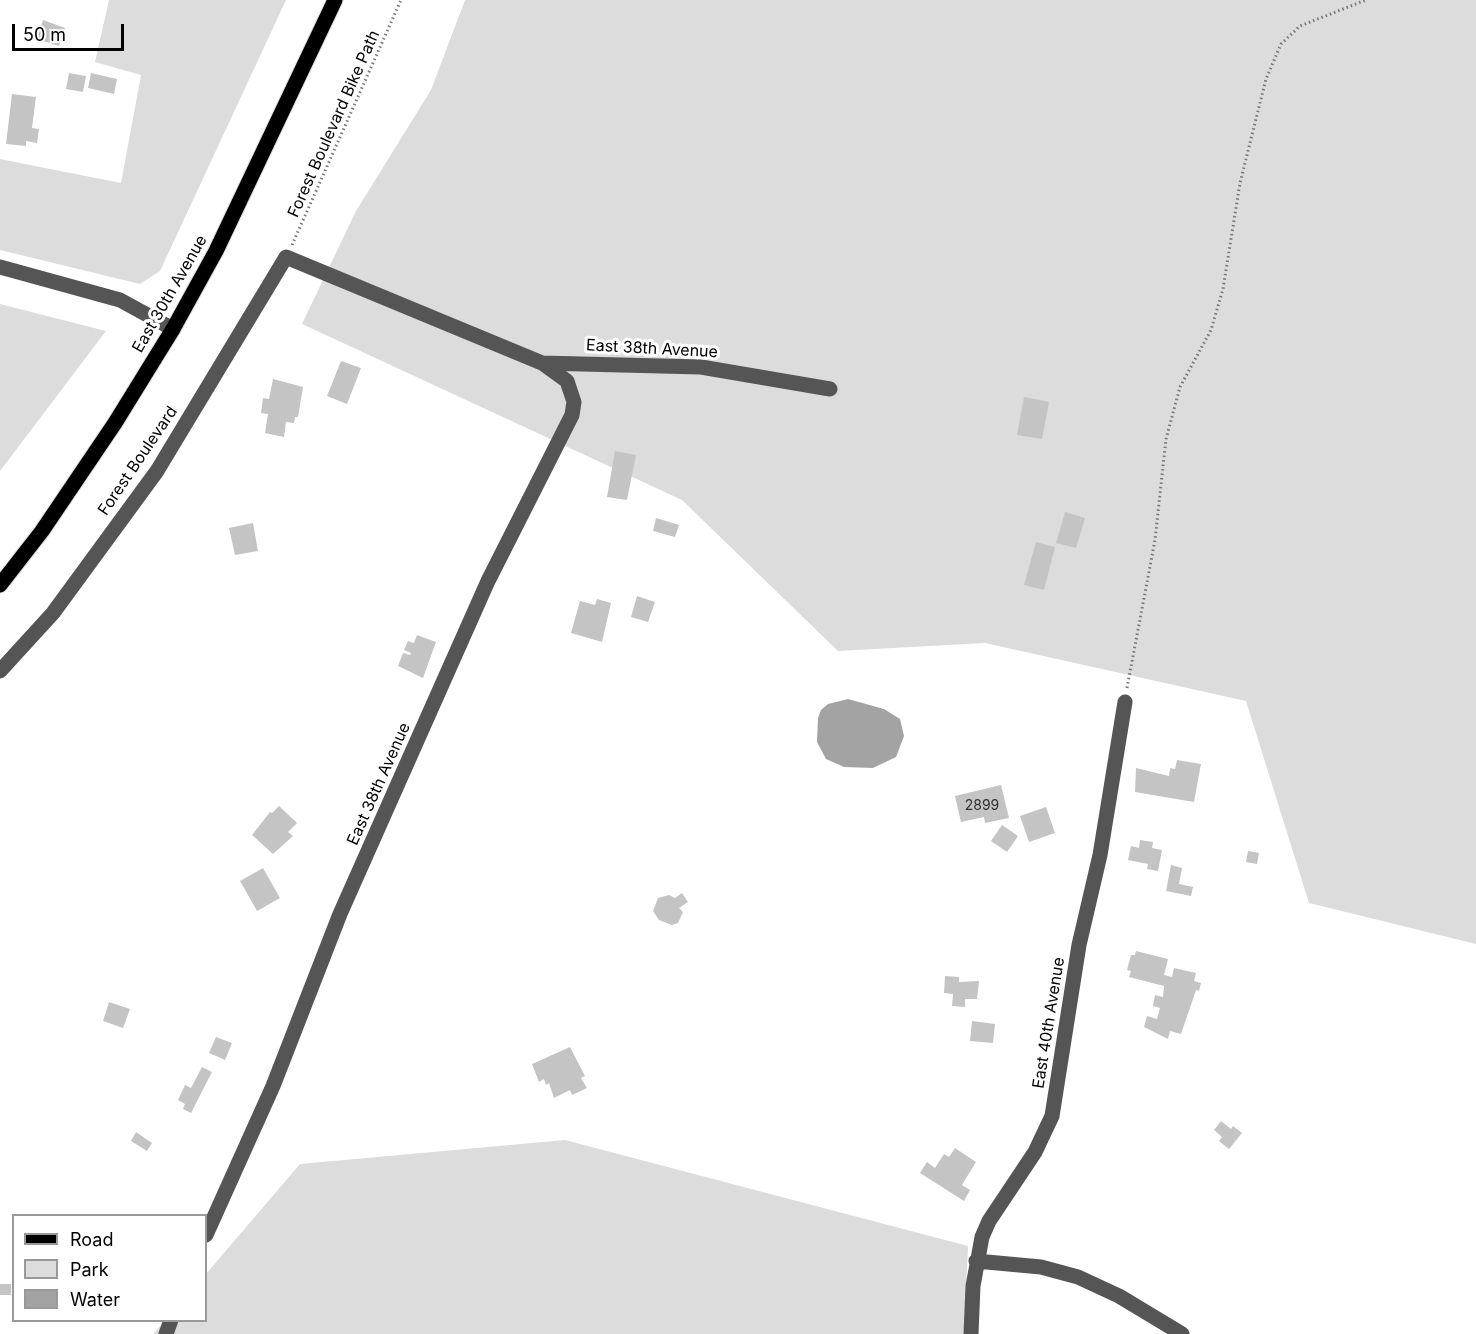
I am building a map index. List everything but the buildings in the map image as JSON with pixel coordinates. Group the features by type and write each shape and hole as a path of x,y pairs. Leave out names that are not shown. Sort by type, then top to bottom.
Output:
{"main road":[{"name":"East 30th Avenue","path":"0,585 42,531 115,423 173,329 216,251 335,0"}],"street":[{"name":"East 38th Avenue","path":"207,1233 273,1086 341,912 488,581 572,415 574,402 567,381 542,363 286,257"},
{"name":"Forest Boulevard","path":"0,671 53,613 156,471 286,257"},
{"path":"0,267 120,300 173,329"},
{"name":"East 38th Avenue","path":"542,363 701,367 830,389"},
{"name":"East 40th Avenue","path":"971,1334 976,1261 989,1221 1035,1152 1052,1116 1079,945 1100,855 1125,702"},
{"path":"976,1261 1041,1267 1078,1276 1119,1296 1182,1334"}],"path":[{"name":"Forest Boulevard Bike Path","path":"286,257 320,188 401,0"},
{"path":"1125,702 1155,540 1166,439 1180,387 1211,330 1223,289 1240,183 1266,79 1281,44 1300,26 1366,0"}],"green space":[{"path":"109,0 286,0 160,271 140,284 0,250 0,159 121,183 141,75 95,62"},
{"path":"465,0 1476,0 1476,944 1309,903 1246,701 985,643 838,651 682,500 302,324 356,211 431,90"},
{"path":"0,304 106,331 0,471"},
{"path":"565,1140 968,1246 964,1334 153,1334 164,1322 207,1322 207,1273 300,1164"}],"water":[{"path":"848,699 884,709 900,719 904,736 896,757 873,768 844,767 826,759 817,742 818,718 821,710 828,704"}]}
